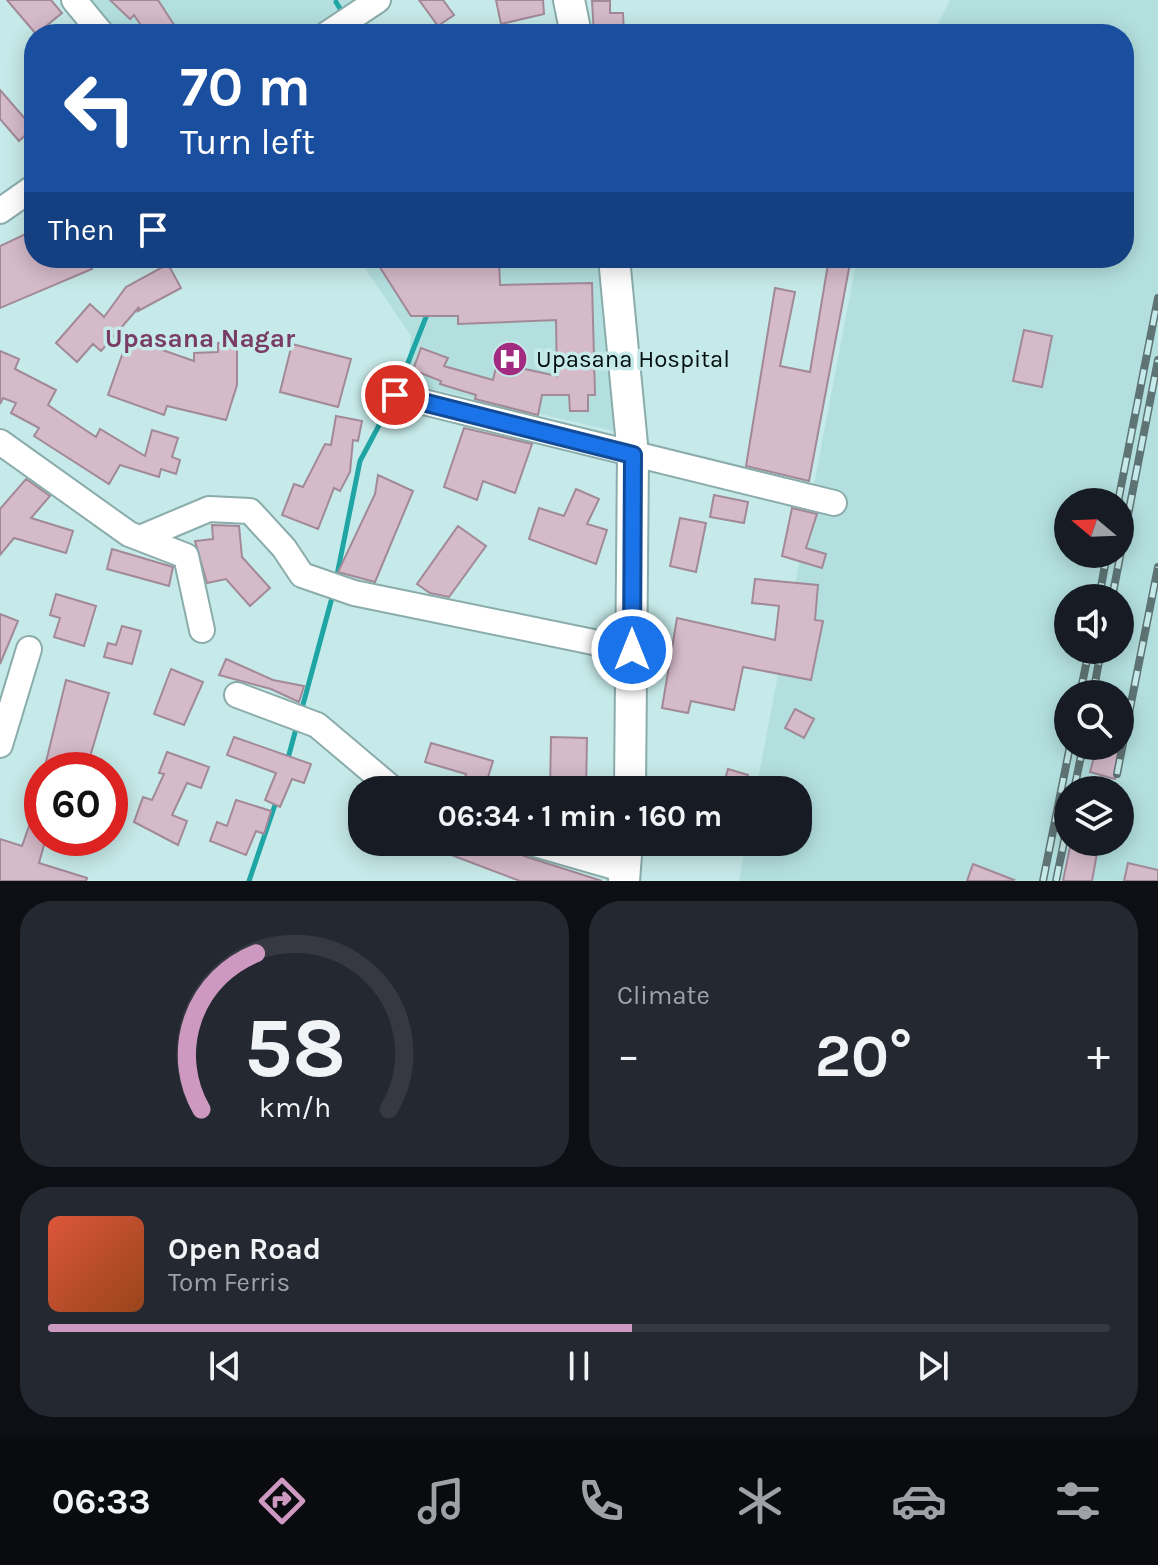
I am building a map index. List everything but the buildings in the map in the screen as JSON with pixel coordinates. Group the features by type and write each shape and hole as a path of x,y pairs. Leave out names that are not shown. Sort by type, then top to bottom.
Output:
{"main road":[{"path":"569,0 574,24"},
{"path":"615,268 633,455 630,776"}],"street":[{"path":"74,0 94,24"},
{"path":"342,24 378,0"},
{"path":"0,211 24,194"},
{"path":"395,395 834,503"},
{"path":"0,442 129,534 186,556 202,630"},
{"path":"140,538 209,509 250,511 284,548 302,575 354,593 632,650"},
{"path":"0,745 29,649"},
{"path":"237,695 317,725 377,776"},
{"path":"590,856 625,864"}],"shaded area":[{"path":"86,0 360,0 322,24 106,24"},
{"path":"950,0 1158,0 1158,881 739,881 743,856 812,856 812,776 759,776 855,268 1134,268 1134,24 938,24"},
{"name":"Upasana Hospital","path":"365,268 605,268 618,432 406,383 411,336"}],"waterway":[{"path":"336,2 344,15"},
{"path":"398,388 428,312"},
{"path":"336,580 360,461 392,401"},
{"path":"301,712 333,594"},
{"path":"287,762 297,725"},
{"path":"249,881 277,799"}],"railway":[{"path":"1121,488 1158,298"},
{"path":"1115,584 1158,360"},
{"path":"1117,774 1158,567"},
{"path":"1102,584 1104,568"},
{"path":"1083,680 1086,664"},
{"path":"1096,680 1098,664"},
{"path":"1043,881 1067,760"},
{"path":"1077,776 1080,760"},
{"path":"1056,881 1061,856"}],"place":[{"name":"Upasana Hospital","path":"510,359"}],"district":[{"name":"Upasana Nagar","path":"200,338"}],"route":[{"path":"395,395 633,455 632,650"}]}
